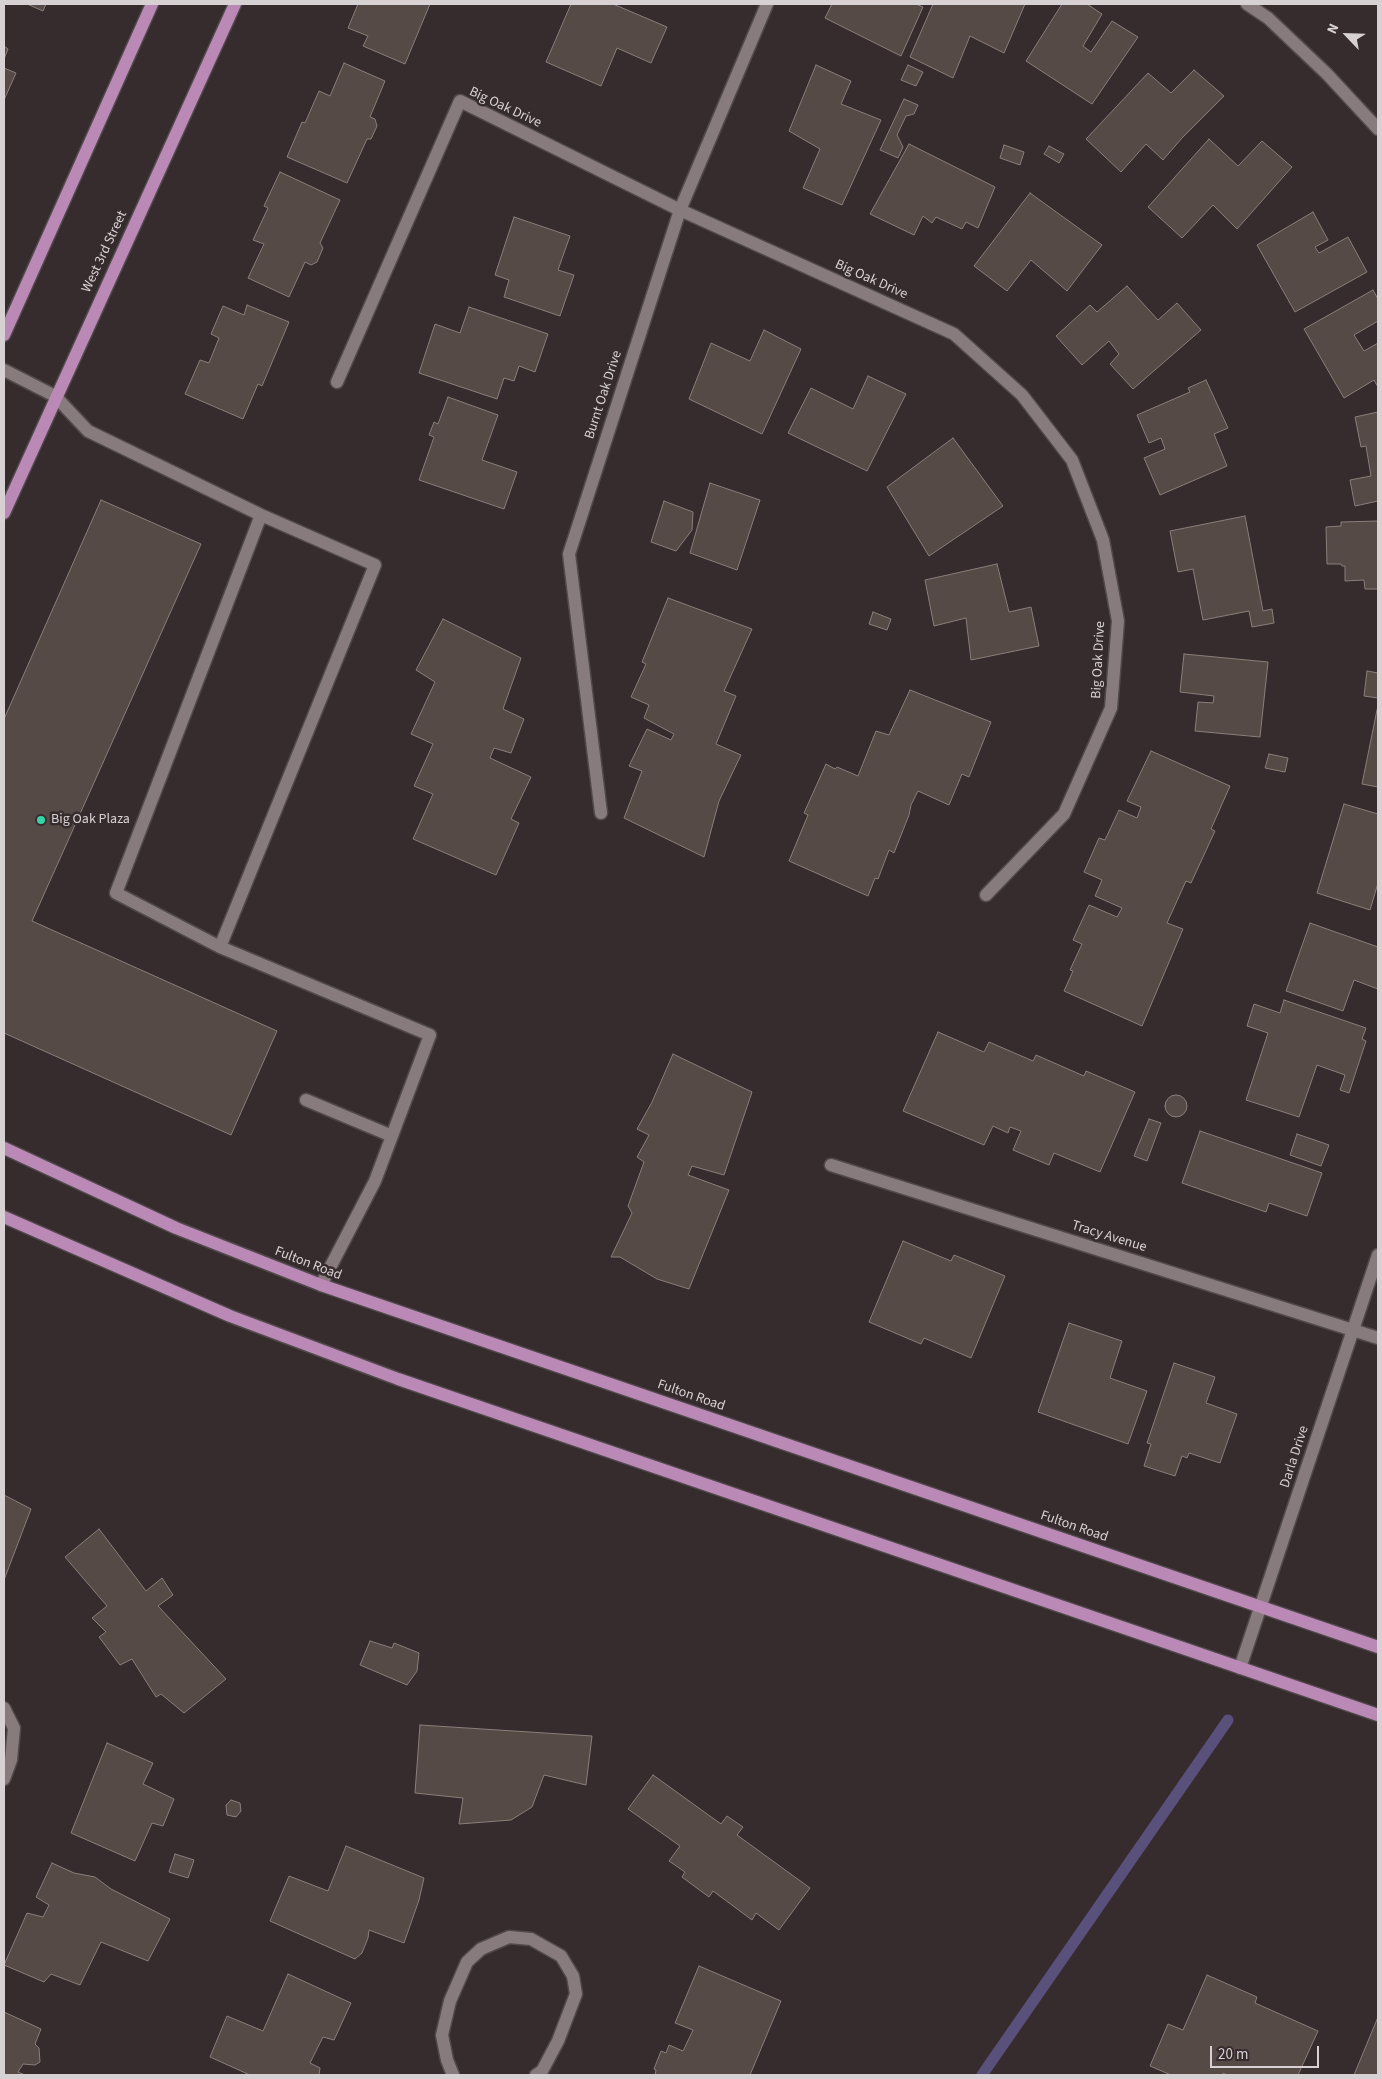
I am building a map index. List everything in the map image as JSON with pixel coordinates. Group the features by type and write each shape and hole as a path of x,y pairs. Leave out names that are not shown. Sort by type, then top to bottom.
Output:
{"main road":[{"path":"4,335 152,4"},
{"name":"West 3rd Street","path":"4,512 235,4"},
{"name":"Fulton Road","path":"4,1148 176,1228 321,1286 1378,1647"},
{"path":"4,1217 230,1316 398,1379 1378,1715"}],"street":[{"name":"Burnt Oak Drive","path":"601,813 569,554 680,210 767,4"},
{"path":"1247,4 1268,18 1327,74 1378,130"},
{"name":"Big Oak Drive","path":"337,382 460,101 680,210 954,334 1022,395 1072,460 1103,540 1118,621 1111,708 1064,814 986,895"},
{"path":"4,370 56,396 88,431 261,515 375,565 220,947"},
{"path":"261,515 116,892 220,947 430,1035 375,1182 321,1286"},
{"path":"306,1100 392,1136"},
{"name":"Tracy Avenue","path":"831,1166 1378,1338"},
{"name":"Darla Drive","path":"1240,1668 1378,1255"},
{"path":"4,1708 14,1728 12,1760 4,1779"},
{"path":"454,2075 447,2060 442,2035 450,2001 467,1962 481,1949 508,1937 530,1940 560,1956 573,1976 576,1994 558,2041 542,2071 536,2075"}],"building":[{"path":"27,4 46,4 43,11"},
{"path":"358,4 430,4 405,64 363,46 368,36 348,28"},
{"path":"571,4 613,4 667,27 651,63 617,48 601,86 546,62"},
{"path":"832,4 916,4 923,7 901,56 825,18"},
{"path":"933,4 1025,4 1004,53 970,36 953,78 910,57"},
{"path":"1062,4 1087,4 1102,14 1083,46 1091,52 1112,21 1138,37 1092,104 1026,61"},
{"path":"4,46 8,49 4,59"},
{"path":"344,63 385,81 370,117 375,119 377,126 371,139 367,139 347,183 287,157 302,122 305,123 319,91 330,96"},
{"path":"816,65 851,81 841,104 881,120 842,205 803,188 820,149 789,131"},
{"path":"908,65 923,72 916,86 901,80"},
{"path":"4,68 16,73 4,100"},
{"path":"1194,70 1224,96 1163,160 1146,144 1121,172 1086,139 1148,73 1171,93"},
{"path":"904,99 918,105 914,114 906,116 897,135 903,147 898,158 880,150"},
{"path":"1209,139 1238,166 1262,141 1292,167 1237,229 1213,205 1182,238 1148,207"},
{"path":"909,144 995,187 978,228 966,222 962,229 936,217 932,223 923,216 914,235 870,214"},
{"path":"1004,145 1024,152 1020,165 1000,158"},
{"path":"1049,146 1064,154 1059,163 1044,154"},
{"path":"280,172 340,200 320,243 323,248 317,262 311,265 305,262 289,297 248,278 264,244 253,240 268,208 264,206"},
{"path":"1030,193 1102,245 1067,291 1031,260 1007,291 974,266"},
{"path":"1313,212 1328,240 1315,247 1319,253 1348,237 1367,272 1295,312 1257,245"},
{"path":"514,217 570,236 558,270 574,275 560,316 504,297 509,280 495,275"},
{"path":"1127,286 1158,320 1177,303 1201,330 1133,389 1110,364 1119,354 1109,341 1082,365 1056,336 1090,305 1097,312"},
{"path":"1373,290 1378,299 1378,321 1354,335 1364,351 1378,343 1378,387 1374,380 1344,398 1304,329"},
{"path":"247,305 289,322 262,386 258,384 243,419 185,394 200,360 209,363 219,338 211,334 223,306 244,315"},
{"path":"469,307 548,334 535,372 519,366 514,381 504,378 497,399 419,373 435,324 460,333"},
{"path":"764,330 801,349 762,434 689,399 711,343 750,361"},
{"path":"868,376 906,394 867,471 788,433 811,388 853,409"},
{"path":"1206,380 1228,428 1214,434 1227,466 1160,495 1144,458 1165,449 1161,438 1149,443 1137,415 1190,392 1188,388"},
{"path":"448,397 498,415 482,460 517,472 504,509 419,480 434,437 429,435 434,422 438,424"},
{"path":"1378,412 1378,501 1355,506 1350,480 1371,476 1366,446 1361,447 1355,417"},
{"path":"953,438 1003,506 929,556 887,487"},
{"path":"710,483 760,500 737,570 690,553"},
{"name":"Big Oak Plaza","path":"101,500 201,544 32,921 277,1031 231,1135 4,1033 4,719"},
{"path":"664,501 693,512 692,530 676,551 651,542"},
{"path":"1245,516 1263,611 1272,609 1274,623 1252,627 1249,611 1203,620 1193,569 1178,572 1170,531"},
{"path":"1378,521 1378,589 1365,589 1364,580 1345,581 1345,566 1341,564 1327,564 1326,527 1341,526 1341,522"},
{"path":"997,564 1009,612 1031,607 1039,646 971,660 966,618 934,626 925,580"},
{"path":"668,598 752,629 724,691 736,696 716,744 741,755 719,801 704,857 624,818 642,771 629,766 647,729 671,740 674,734 644,718 649,705 631,697 646,664 642,662"},
{"path":"873,612 891,619 887,630 869,624"},
{"path":"443,619 521,658 503,709 524,719 511,753 494,748 490,758 531,777 511,819 519,823 496,875 413,839 433,794 414,786 433,744 411,734 435,682 416,670"},
{"path":"1184,654 1268,662 1260,737 1195,731 1198,702 1213,703 1214,696 1180,692"},
{"path":"1367,671 1378,673 1378,698 1364,696"},
{"path":"910,690 991,722 969,777 962,774 949,805 918,791 894,853 889,850 878,879 875,878 868,896 789,861 808,815 804,813 826,764 835,769 837,767 858,776 876,731 889,735"},
{"path":"1378,710 1378,787 1362,784"},
{"path":"1151,751 1230,786 1211,829 1215,831 1191,883 1186,881 1167,923 1183,929 1142,1026 1064,991 1073,971 1070,970 1082,944 1073,940 1089,905 1117,917 1122,908 1095,896 1102,880 1084,872 1099,838 1105,840 1119,810 1137,818 1141,807 1127,801"},
{"path":"1269,754 1288,758 1285,772 1265,768"},
{"path":"1344,804 1378,814 1378,883 1370,910 1317,893"},
{"path":"1310,923 1378,947 1378,989 1354,980 1343,1011 1286,991"},
{"path":"1284,1000 1366,1028 1362,1039 1366,1041 1349,1093 1340,1090 1345,1075 1317,1065 1299,1117 1246,1100 1268,1033 1247,1026 1254,1004 1280,1013"},
{"path":"938,1032 984,1052 989,1042 1033,1061 1036,1055 1084,1076 1086,1071 1135,1092 1100,1172 1054,1153 1049,1165 1013,1150 1021,1131 1010,1127 1008,1133 993,1126 984,1145 903,1111"},
{"path":"673,1054 752,1092 724,1175 692,1166 688,1175 729,1190 689,1289 657,1279 620,1257 611,1257 632,1213 628,1206 644,1162 637,1157 649,1135 637,1129 652,1102"},
{"path":"1176,1095 1184,1098 1187,1106 1184,1114 1176,1117 1168,1114 1165,1106 1168,1098"},
{"path":"1149,1119 1161,1123 1147,1161 1134,1156"},
{"path":"1200,1131 1322,1173 1307,1216 1269,1203 1266,1212 1182,1183"},
{"path":"1297,1134 1329,1145 1321,1166 1290,1155"},
{"path":"903,1241 951,1261 954,1255 1005,1276 971,1358 924,1338 921,1344 869,1322"},
{"path":"1069,1323 1122,1341 1110,1378 1147,1391 1128,1444 1038,1412"},
{"path":"1174,1363 1215,1377 1206,1403 1237,1414 1220,1463 1189,1453 1187,1458 1182,1456 1175,1476 1144,1466 1151,1444 1147,1443"},
{"path":"4,1495 31,1509 4,1580"},
{"path":"99,1529 146,1591 162,1578 173,1595 158,1606 226,1679 184,1713 161,1694 156,1697 132,1659 120,1665 99,1637 106,1632 92,1618 107,1606 65,1557"},
{"path":"370,1641 392,1648 394,1643 419,1653 417,1671 407,1685 360,1665"},
{"path":"420,1725 592,1736 586,1785 544,1775 532,1807 511,1820 459,1824 463,1798 415,1793"},
{"path":"107,1743 153,1763 143,1784 174,1799 163,1826 152,1823 135,1861 71,1833"},
{"path":"653,1775 721,1824 727,1816 743,1827 737,1835 810,1888 779,1930 756,1913 752,1920 713,1891 709,1897 682,1877 685,1872 669,1861 680,1846 628,1809"},
{"path":"231,1800 240,1803 241,1811 236,1817 227,1815 226,1805"},
{"path":"346,1846 424,1878 419,1900 404,1943 369,1930 362,1953 355,1959 270,1921 289,1876 328,1891"},
{"path":"175,1854 194,1860 188,1878 169,1872"},
{"path":"52,1863 74,1873 95,1877 111,1889 170,1919 148,1961 101,1942 80,1985 51,1974 44,1982 4,1965 27,1913 43,1917 49,1905 36,1897"},
{"path":"699,1966 781,2001 750,2075 655,2075 656,2070 654,2069 661,2051 666,2053 669,2045 683,2051 693,2030 675,2023"},
{"path":"288,1974 351,2003 334,2040 323,2037 310,2063 320,2068 319,2075 250,2075 210,2057 227,2016 263,2031"},
{"path":"1207,1975 1257,1997 1255,2003 1318,2031 1298,2075 1227,2075 1223,2073 1222,2075 1171,2075 1150,2066 1168,2024 1183,2030"},
{"path":"4,2012 41,2029 35,2044 39,2048 40,2062 35,2065 23,2064 18,2072 25,2075 4,2075"},
{"path":"1378,2017 1378,2075 1354,2075"}],"waterway":[{"path":"982,2075 1228,1720"}],"place":[{"name":"Big Oak Plaza","path":"41,820"}]}
